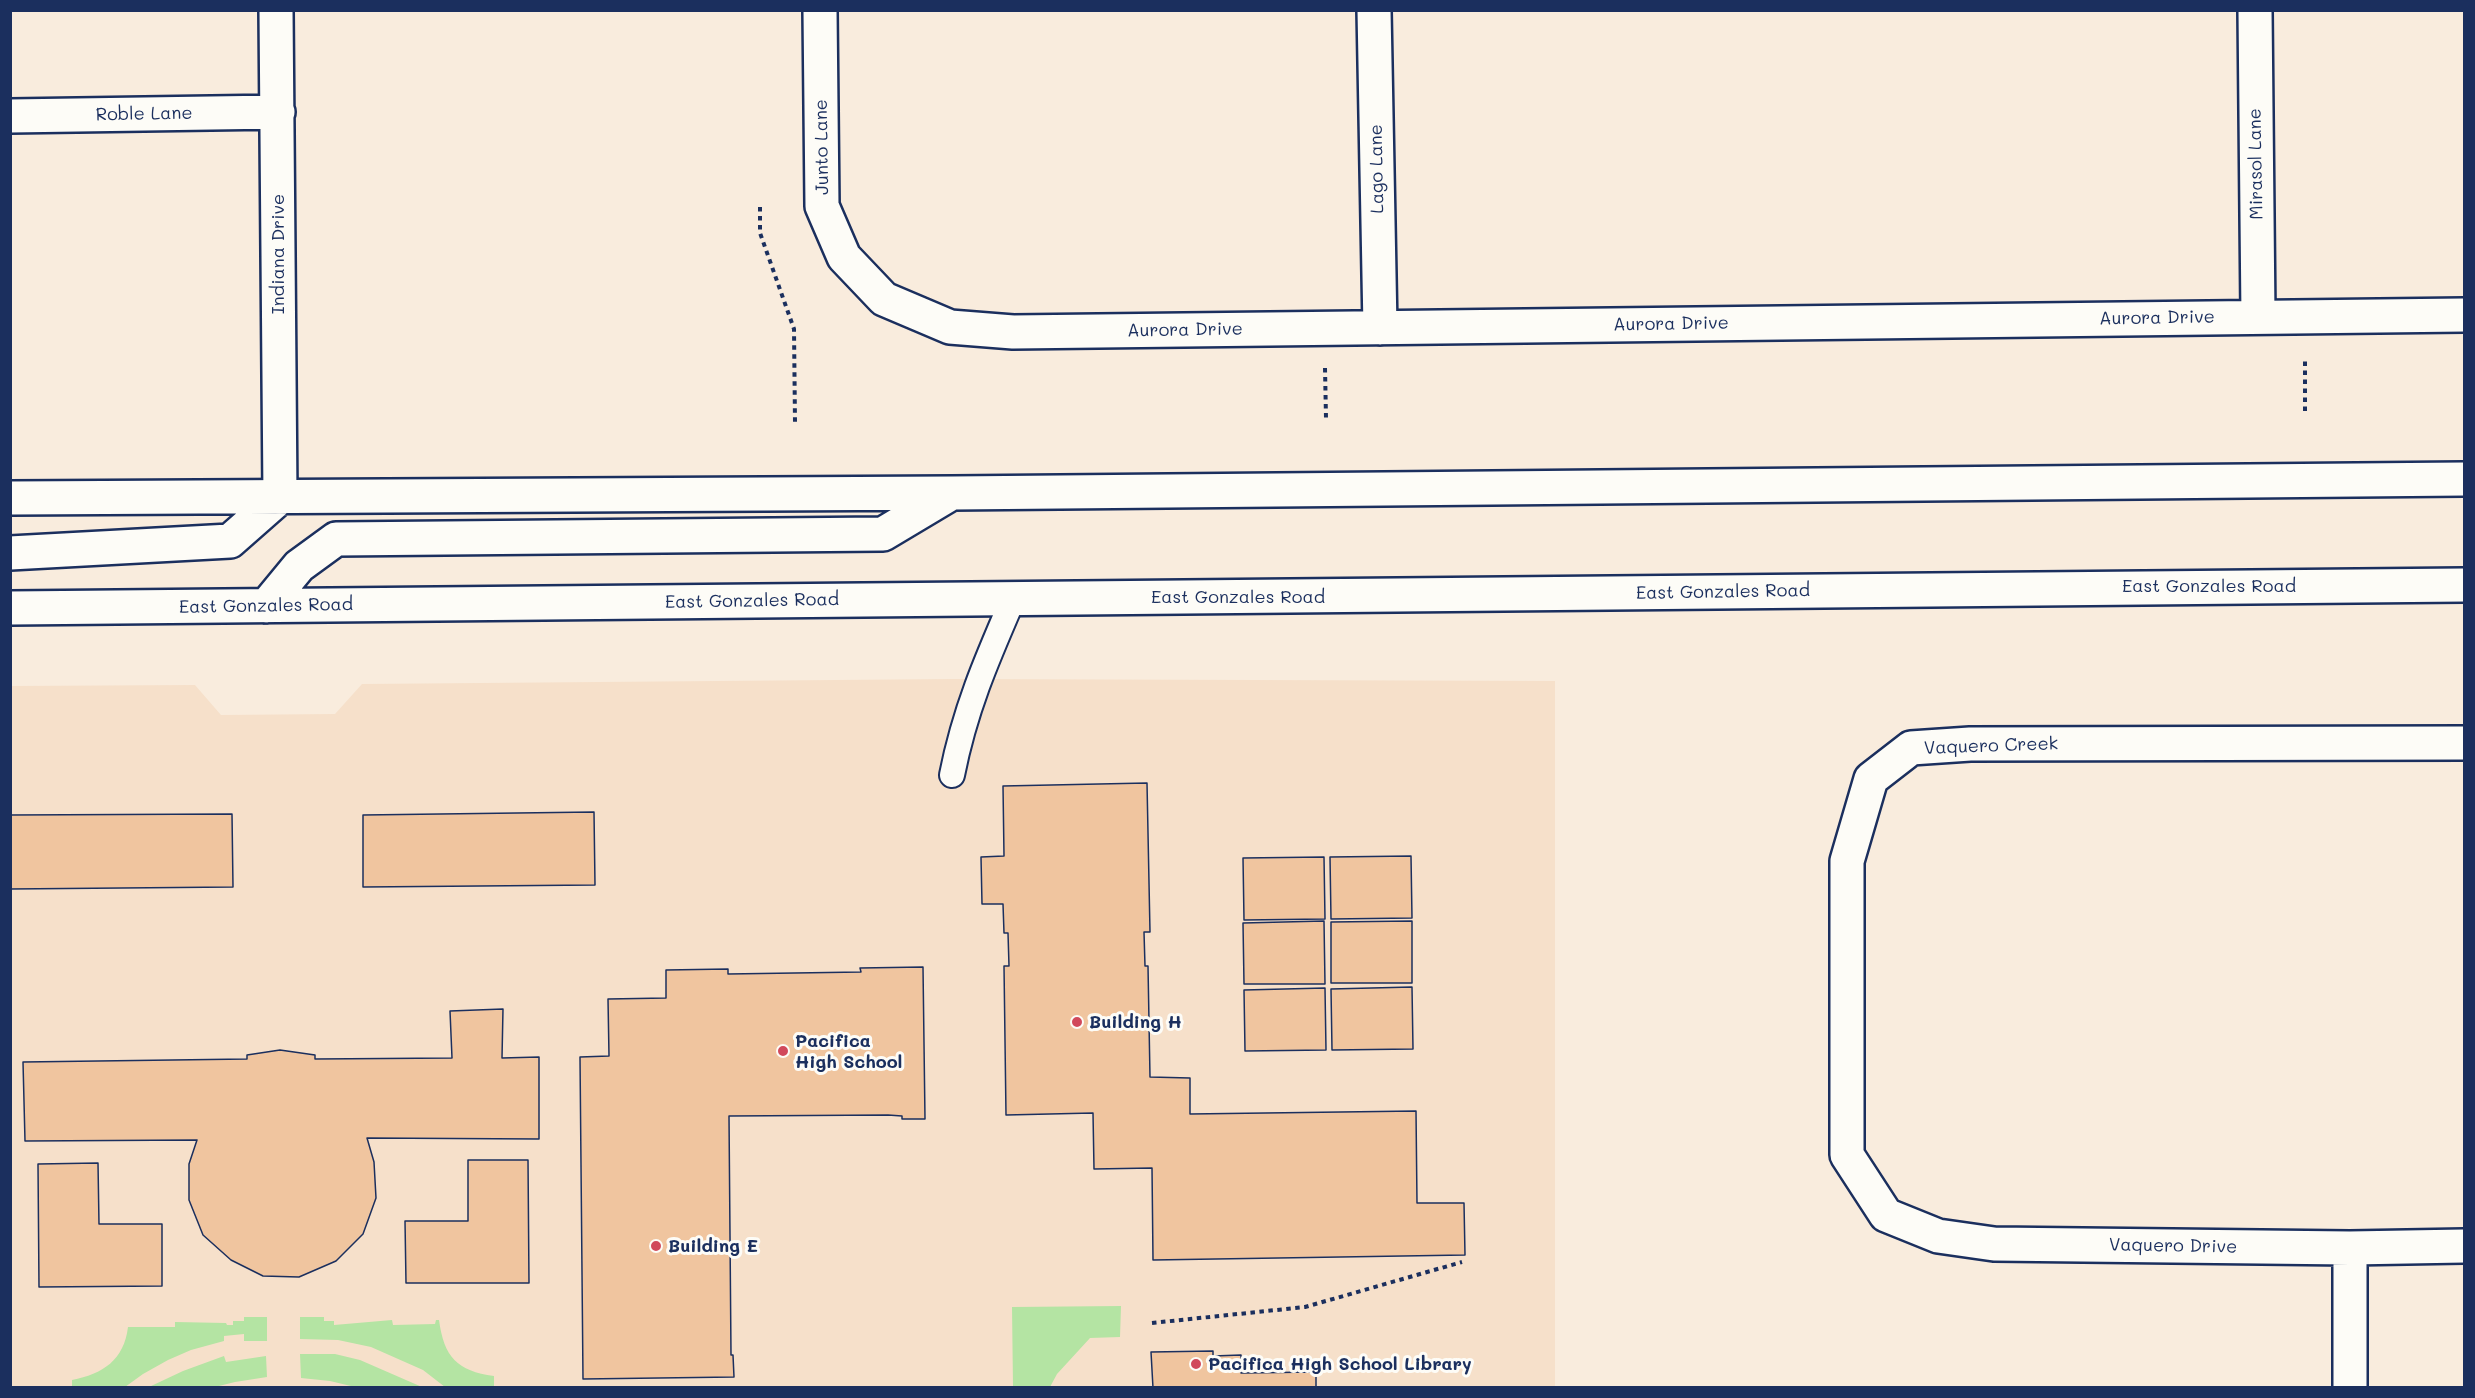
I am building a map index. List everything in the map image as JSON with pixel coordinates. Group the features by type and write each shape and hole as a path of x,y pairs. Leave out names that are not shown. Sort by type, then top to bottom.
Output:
{"main road":[{"name":"Indiana Drive","path":"276,10 280,497"},
{"name":"Junto Lane","path":"820,10 822,206 844,257 884,299"},
{"name":"Lago Lane","path":"1374,10 1380,328"},
{"name":"Mirasol Lane","path":"2254,10 2258,317"},
{"name":"Roble Lane","path":"10,116 278,112"},
{"name":"Aurora Drive","path":"884,299 950,327 1013,332 2464,315"},
{"path":"10,498 952,493 2464,479"},
{"path":"266,606 298,566 336,539 883,534 952,493"},
{"path":"10,553 230,541 280,497"},
{"name":"East Gonzales Road","path":"10,608 2464,585"},
{"name":"Vaquero Creek","path":"1886,1215 1847,1155 1847,861 1871,779 1911,748 1970,744 2464,743"},
{"name":"Vaquero Drive","path":"1886,1215 1938,1236 1994,1244 2350,1248 2464,1246"},
{"path":"2350,1248 2350,1388"}],"lane":[{"path":"952,775 960,737 976,684 1013,599"}],"path":[{"path":"760,207 760,233 794,329 795,422"},
{"path":"2305,316 2305,411"},
{"path":"1324,328 1326,418"},
{"path":"1152,1323 1305,1307 1462,1262"}],"shaded area":[{"name":"Pacifica High School","path":"954,679 1555,681 1555,1387 11,1387 10,686 195,685 221,715 335,714 362,684"}],"green space":[{"path":"1121,1306 1120,1337 1090,1338 1057,1374 1050,1387 1013,1387 1012,1307"},
{"path":"244,1317 267,1317 267,1341 244,1341 244,1334 224,1336 224,1341 191,1350 168,1360 125,1387 72,1387 72,1380 93,1374 117,1357 126,1339 128,1327 175,1327 175,1322 233,1325 233,1321 244,1321"},
{"path":"300,1317 324,1317 324,1321 334,1321 334,1325 392,1320 393,1325 435,1324 436,1320 439,1320 444,1344 449,1353 462,1366 481,1374 494,1376 494,1387 445,1387 423,1370 371,1347 338,1340 300,1339"},
{"path":"300,1354 335,1354 360,1360 422,1387 355,1387 330,1381 301,1378"},
{"path":"224,1356 226,1362 266,1356 267,1377 215,1387 149,1387 183,1371"}],"building":[{"name":"Building H","path":"1147,783 1150,932 1144,932 1145,966 1148,966 1150,1077 1190,1078 1190,1114 1416,1111 1417,1203 1464,1203 1465,1255 1153,1260 1152,1168 1094,1169 1093,1113 1006,1115 1004,966 1009,966 1008,933 1004,933 1003,904 982,904 981,857 1004,856 1003,786"},
{"path":"594,812 595,885 363,887 363,815"},
{"path":"232,814 233,887 10,889 10,815"},
{"path":"1411,856 1412,918 1331,919 1330,857"},
{"path":"1324,857 1325,919 1244,920 1243,858"},
{"path":"1324,921 1325,984 1244,984 1243,923"},
{"path":"1412,921 1412,983 1331,983 1331,922"},
{"name":"Building E","path":"923,967 925,1119 902,1119 902,1116 888,1115 729,1116 731,1355 733,1355 734,1377 583,1379 580,1057 609,1056 608,999 666,998 666,970 728,969 728,974 861,972 860,968"},
{"path":"1412,987 1413,1049 1332,1050 1331,989"},
{"path":"1325,988 1326,1050 1245,1051 1244,990"},
{"path":"503,1009 502,1058 539,1057 539,1139 367,1138 374,1162 376,1198 363,1234 336,1261 299,1277 263,1276 231,1260 203,1235 189,1200 189,1164 197,1140 25,1141 23,1062 247,1059 247,1055 280,1050 315,1055 315,1059 452,1058 450,1011"},
{"path":"468,1160 528,1160 529,1283 406,1283 405,1221 468,1221"},
{"path":"98,1163 99,1224 162,1224 162,1286 39,1287 38,1164"},
{"name":"Pacifica High School Library","path":"1213,1351 1213,1356 1241,1355 1241,1373 1316,1372 1316,1388 1153,1388 1151,1352"}],"place":[{"name":"Building H","path":"1077,1022"},
{"name":"Pacifica High School","path":"783,1051"},
{"name":"Building E","path":"656,1246"},
{"name":"Pacifica High School Library","path":"1196,1364"}]}
